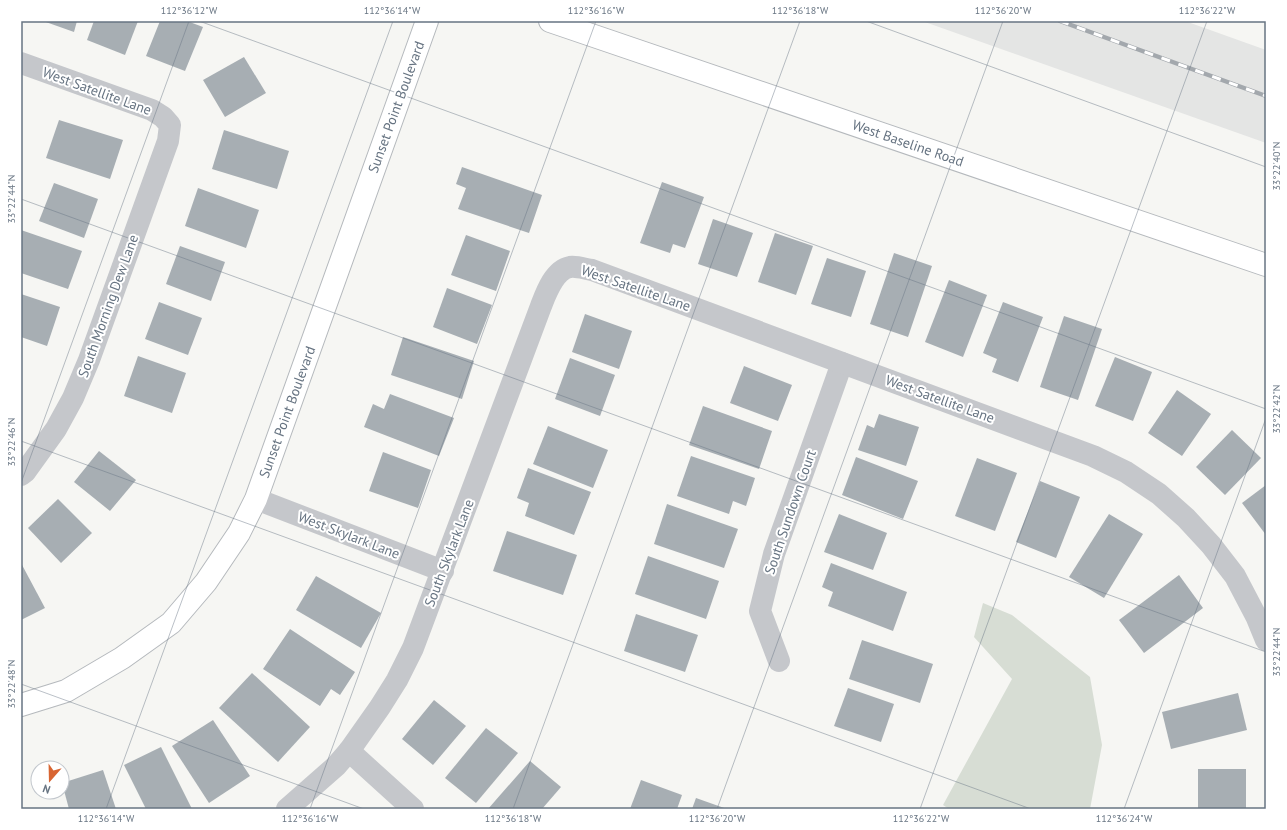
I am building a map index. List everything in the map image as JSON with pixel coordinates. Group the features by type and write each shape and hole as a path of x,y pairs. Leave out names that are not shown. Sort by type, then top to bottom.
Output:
{"street":[{"name":"Sunset Point Boulevard","path":"21,705 66,691 122,658 170,623 206,582 239,533 256,499 427,21"},
{"name":"West Baseline Road","path":"550,21 1266,266"},
{"name":"West Satellite Lane","path":"21,63 152,110 164,117 170,125"},
{"name":"South Morning Dew Lane","path":"21,475 25,472 56,430 73,398 92,352 168,141 170,125"},
{"name":"West Satellite Lane","path":"564,269 578,267 592,270 1093,456 1126,472 1159,494 1186,518 1211,545 1235,576 1257,618 1266,640"},
{"name":"South Skylark Lane","path":"287,809 336,766 349,751 397,680 413,648 443,571 540,306 557,275 564,269"},
{"name":"South Sundown Court","path":"779,661 760,610 774,554 842,364"},
{"name":"West Skylark Lane","path":"256,499 443,571"},
{"path":"349,751 413,809"}],"shaded area":[{"path":"922,21 1185,21 1266,50 1266,143"},
{"path":"983,603 1012,615 1090,677 1102,745 1090,809 949,809 943,805 1012,679 974,637"}],"building":[{"path":"43,21 77,21 74,32"},
{"path":"94,21 138,21 125,55 87,40"},
{"path":"160,21 187,21 203,27 185,71 146,56"},
{"path":"244,57 266,93 225,117 203,80"},
{"path":"59,120 123,140 110,179 46,158"},
{"path":"224,130 289,151 277,189 212,169"},
{"path":"462,167 542,195 529,233 458,209 466,188 456,184"},
{"path":"662,182 704,197 685,248 673,244 670,253 640,243"},
{"path":"54,183 98,199 84,238 39,221"},
{"path":"198,188 259,210 246,248 185,226"},
{"path":"713,219 753,233 737,277 698,264"},
{"path":"21,230 82,251 68,289 21,273"},
{"path":"775,233 813,246 796,295 758,282"},
{"path":"466,235 510,251 496,291 451,275"},
{"path":"180,246 225,262 211,301 166,284"},
{"path":"894,253 932,266 908,337 870,324"},
{"path":"827,258 866,271 851,317 811,304"},
{"path":"949,280 987,295 963,357 925,342"},
{"path":"447,288 492,305 477,344 433,327"},
{"path":"21,294 60,307 47,346 21,337"},
{"path":"159,302 202,318 188,355 145,339"},
{"path":"1003,302 1043,317 1018,382 992,372 997,359 983,353"},
{"path":"585,314 632,331 619,369 572,352"},
{"path":"1064,316 1102,329 1078,400 1040,387"},
{"path":"403,337 474,361 462,399 391,375"},
{"path":"138,356 186,373 172,413 124,396"},
{"path":"1115,357 1152,372 1133,421 1095,406"},
{"path":"570,358 615,375 600,416 555,399"},
{"path":"744,366 792,385 778,421 730,403"},
{"path":"1177,390 1211,414 1182,456 1148,433"},
{"path":"390,394 454,418 439,456 364,427 373,404 384,409"},
{"path":"703,406 772,431 759,469 689,445"},
{"path":"879,414 919,427 906,466 858,450 867,425 874,428"},
{"path":"548,426 608,450 593,488 533,464"},
{"path":"1232,430 1261,458 1225,495 1196,467"},
{"path":"99,451 136,480 110,511 74,482"},
{"path":"383,452 431,470 418,508 369,491"},
{"path":"691,456 755,478 746,506 733,501 729,514 677,496"},
{"path":"856,457 918,481 903,519 842,495"},
{"path":"977,458 1017,473 995,531 955,516"},
{"path":"528,468 591,492 574,535 525,516 529,503 517,498"},
{"path":"1040,481 1080,497 1056,558 1016,542"},
{"path":"1266,485 1266,535 1242,503"},
{"path":"58,499 92,533 61,563 28,528"},
{"path":"667,504 738,529 724,568 654,544"},
{"path":"839,514 887,533 873,570 824,552"},
{"path":"1109,514 1143,534 1104,598 1069,577"},
{"path":"507,531 577,555 563,595 493,571"},
{"path":"648,556 719,581 706,619 635,594"},
{"path":"21,563 45,608 21,620"},
{"path":"831,563 907,592 893,631 828,606 833,592 822,587"},
{"path":"1179,575 1203,608 1144,653 1119,620"},
{"path":"316,576 381,613 361,648 296,610"},
{"path":"636,614 698,635 685,672 624,651"},
{"path":"290,629 355,672 340,695 331,689 320,706 263,669"},
{"path":"862,640 933,664 920,703 849,679"},
{"path":"252,673 310,727 278,762 219,708"},
{"path":"848,688 894,704 881,742 834,726"},
{"path":"1238,693 1247,730 1171,749 1162,712"},
{"path":"434,700 466,726 433,765 402,739"},
{"path":"213,720 250,776 209,803 172,746"},
{"path":"486,728 518,753 476,803 445,778"},
{"path":"161,747 192,809 146,809 124,765"},
{"path":"530,761 561,787 542,809 488,809"},
{"path":"1198,769 1246,769 1246,809 1198,809"},
{"path":"103,770 116,809 69,809 67,800 70,800 70,780"},
{"path":"641,780 682,795 677,809 630,809"},
{"path":"696,798 727,809 692,809"}],"railway":[{"path":"1060,21 1266,96"}]}
